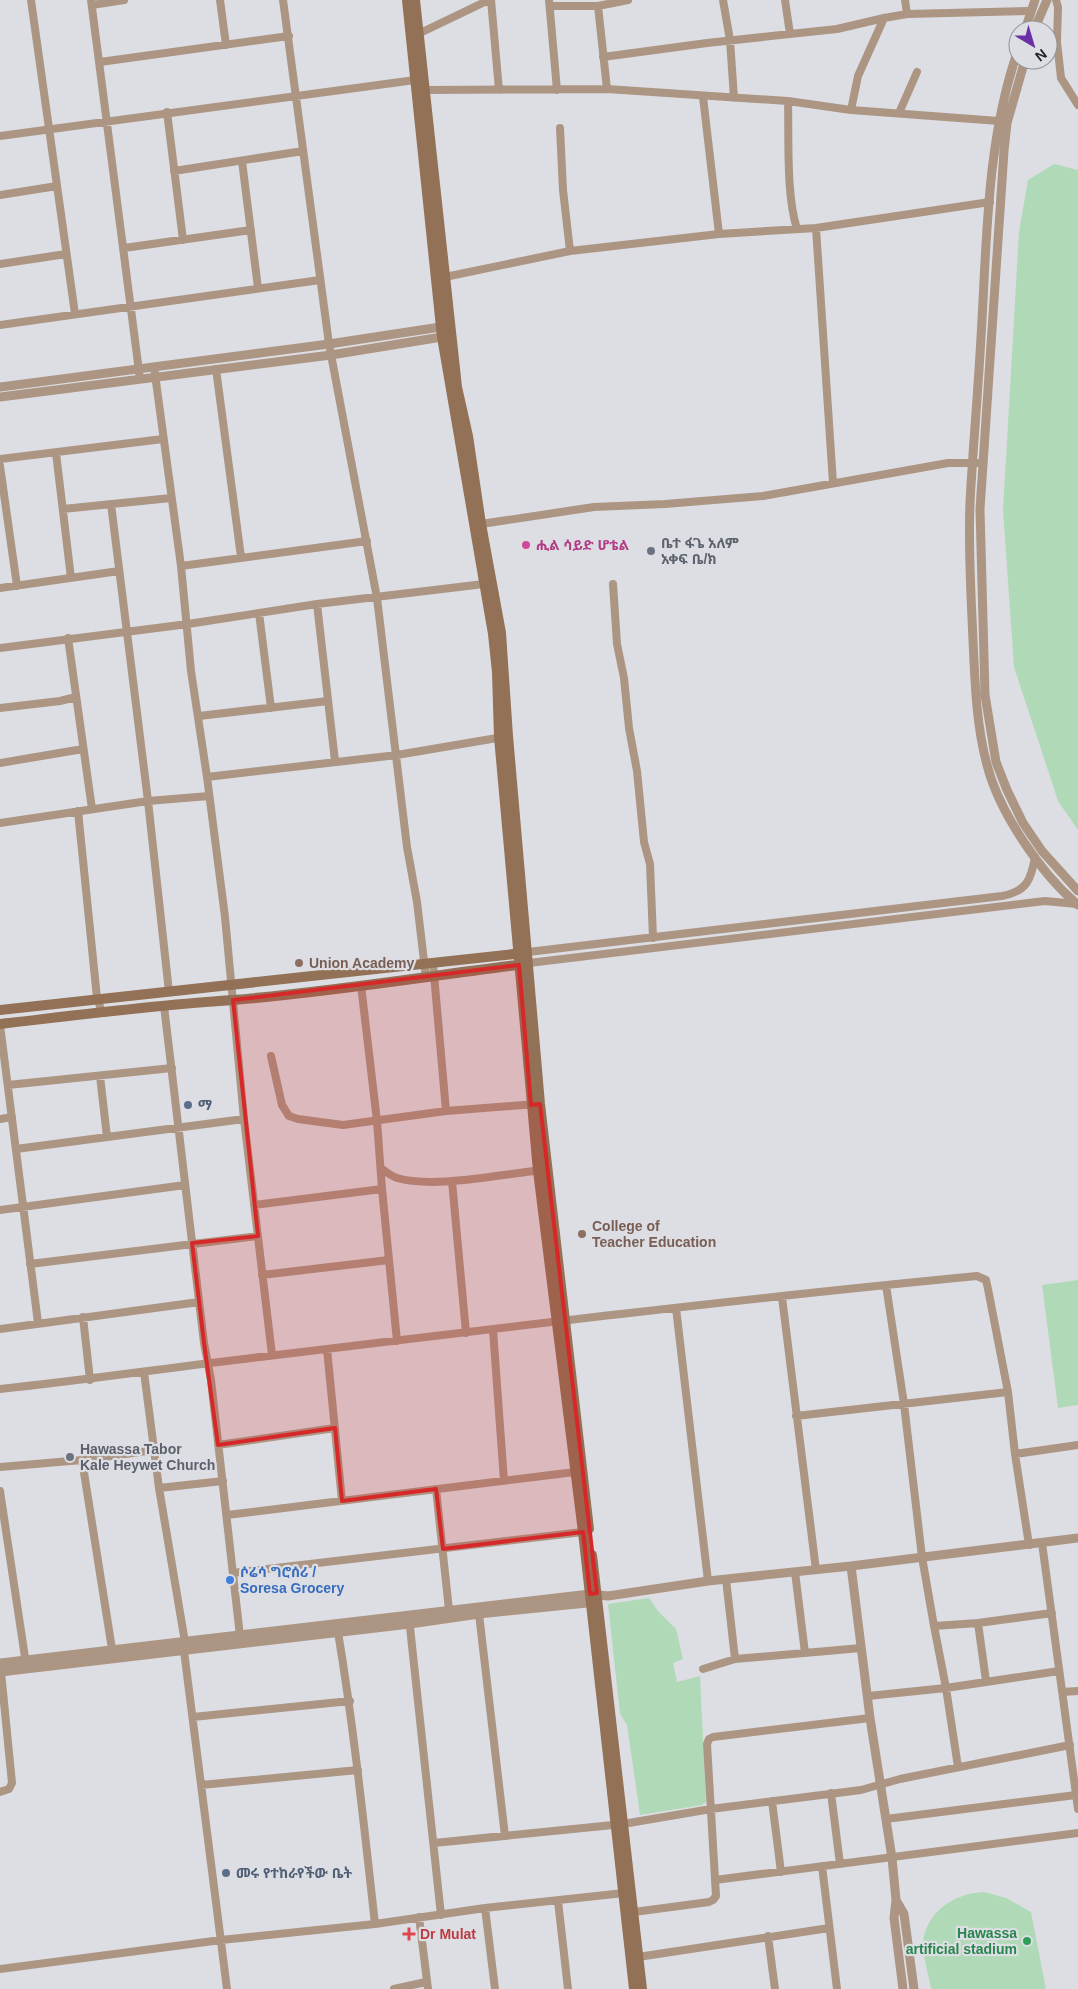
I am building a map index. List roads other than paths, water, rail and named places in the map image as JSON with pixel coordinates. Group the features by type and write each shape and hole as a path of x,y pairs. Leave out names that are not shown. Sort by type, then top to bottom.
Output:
{"main road":[{"path":"406,0 446,331 468,436 481,524 501,633 503,737"},
{"path":"415,0 444,277 450,389 461,437 484,584 494,634 542,1170 594,1598 619,1824 634,1989"},
{"path":"0,1010 523,953"},
{"path":"0,1024 233,1000 524,964"},
{"path":"560,1321 575,1472 594,1598"},
{"path":"619,1824 634,1912 642,1989"}],"street":[{"path":"32,0 75,314"},
{"path":"124,0 92,2 140,379"},
{"path":"220,0 226,45"},
{"path":"283,0 329,344 377,598 396,755 431,977 446,1111"},
{"path":"418,34 490,0 499,90"},
{"path":"557,90 550,3 598,6 628,0"},
{"path":"723,0 730,40 734,98"},
{"path":"785,0 790,34"},
{"path":"905,0 907,14"},
{"path":"1028,20 1035,0"},
{"path":"1038,20 1047,0"},
{"path":"1056,0 1058,7 1057,42 1062,78 1078,105"},
{"path":"598,6 607,89"},
{"path":"603,57 730,40 837,29 907,14 1031,12"},
{"path":"851,110 858,76 884,18"},
{"path":"100,62 288,36"},
{"path":"1011,70 999,121 990,202 970,511 970,576 976,702 981,742 987,767 1006,812 1048,876 1077,905"},
{"path":"1022,70 1007,123 1004,152 980,509 985,695 996,762 1007,790 1024,823 1042,851 1078,891"},
{"path":"899,113 917,72"},
{"path":"0,136 415,80"},
{"path":"424,90 607,89 703,97 788,101 851,110 999,121"},
{"path":"703,97 719,234"},
{"path":"788,101 791,182 794,219 797,229"},
{"path":"167,112 183,240"},
{"path":"560,128 570,251"},
{"path":"174,171 303,151"},
{"path":"242,161 258,288"},
{"path":"0,195 57,186"},
{"path":"444,277 570,251 719,234 816,228 990,202"},
{"path":"816,228 834,483"},
{"path":"124,248 251,230"},
{"path":"0,264 66,254"},
{"path":"0,324 320,280"},
{"path":"0,387 329,344 446,331"},
{"path":"0,398 331,355 446,331"},
{"path":"154,367 181,566 191,671 207,777 232,984 244,1119 272,1356"},
{"path":"216,369 241,557"},
{"path":"0,458 56,453 163,438"},
{"path":"56,453 71,578"},
{"path":"481,524 594,507 665,504 763,496 948,463 973,462 983,464"},
{"path":"0,466 3,517 17,586"},
{"path":"63,509 171,498"},
{"path":"110,504 148,801 169,992"},
{"path":"181,566 367,541"},
{"path":"0,588 119,571"},
{"path":"970,576 981,576"},
{"path":"0,648 188,624 317,604 484,584"},
{"path":"613,584 617,644 624,678 629,728 637,771 644,842 650,864 653,938"},
{"path":"317,604 335,761"},
{"path":"259,613 270,708"},
{"path":"68,638 92,809"},
{"path":"0,708 60,701 76,697"},
{"path":"199,716 328,701"},
{"path":"207,777 396,755 503,737"},
{"path":"0,763 83,749"},
{"path":"0,823 148,801 209,796"},
{"path":"78,811 97,998 102,1012"},
{"path":"523,953 1002,896 1020,890 1031,876 1035,857"},
{"path":"961,901 965,910"},
{"path":"524,964 1045,901 1077,905"},
{"path":"361,985 377,1121 397,1341"},
{"path":"164,1006 199,1302 223,1481 240,1636"},
{"path":"0,1024 38,1323"},
{"path":"271,1056 279,1096 285,1112 289,1116 320,1122 343,1125 446,1111 536,1104"},
{"path":"8,1085 172,1068"},
{"path":"100,1076 107,1136"},
{"path":"0,1119 12,1117"},
{"path":"16,1149 244,1119"},
{"path":"380,1168 396,1177 411,1180 452,1181 542,1170"},
{"path":"452,1181 466,1333"},
{"path":"0,1210 185,1185"},
{"path":"254,1205 382,1189"},
{"path":"30,1264 258,1236"},
{"path":"262,1275 389,1260"},
{"path":"0,1389 90,1380 208,1363 560,1321 977,1276 986,1280 1008,1392 1029,1545"},
{"path":"886,1285 904,1404 922,1557 946,1688 958,1767"},
{"path":"782,1297 816,1570"},
{"path":"0,1328 199,1302"},
{"path":"676,1308 708,1581"},
{"path":"83,1317 90,1380"},
{"path":"493,1330 504,1481"},
{"path":"327,1349 342,1501"},
{"path":"144,1372 159,1488 185,1646 228,1989"},
{"path":"796,1416 1008,1392"},
{"path":"218,1445 335,1428"},
{"path":"1015,1454 1078,1445"},
{"path":"0,1467 82,1460 154,1450"},
{"path":"82,1460 112,1650"},
{"path":"227,1515 575,1472"},
{"path":"159,1488 223,1481"},
{"path":"436,1489 448,1610"},
{"path":"0,1491 26,1665"},
{"path":"233,1573 583,1532"},
{"path":"0,1792 9,1789 12,1783 3,1736 0,1672 26,1665 112,1650 185,1646 240,1636 479,1614 708,1581 851,1566 1078,1538"},
{"path":"1042,1543 1078,1809"},
{"path":"851,1566 870,1718 892,1858 896,1900 894,1918 903,1989"},
{"path":"794,1572 805,1653"},
{"path":"726,1579 735,1659"},
{"path":"0,1663 26,1665 185,1646 338,1632 410,1620 448,1610 594,1598"},
{"path":"934,1626 978,1623 1052,1613"},
{"path":"479,1614 505,1836"},
{"path":"410,1620 441,1914"},
{"path":"978,1623 986,1681"},
{"path":"338,1632 350,1701 375,1924"},
{"path":"703,1669 735,1659 862,1648"},
{"path":"868,1696 946,1688 1059,1671"},
{"path":"1062,1692 1078,1691"},
{"path":"193,1717 350,1701"},
{"path":"634,1912 713,1900 716,1896 707,1744 711,1738 870,1718"},
{"path":"434,1843 619,1824 711,1809 862,1790 900,1779 1070,1744"},
{"path":"202,1785 358,1770"},
{"path":"831,1793 840,1864"},
{"path":"886,1819 1076,1795"},
{"path":"772,1801 781,1872"},
{"path":"715,1880 1078,1833"},
{"path":"822,1866 837,1989"},
{"path":"0,1969 221,1940 375,1924 485,1908 624,1893"},
{"path":"896,1900 904,1914 914,1989"},
{"path":"558,1901 568,1989"},
{"path":"485,1908 495,1989"},
{"path":"394,1989 427,1985 419,1917"},
{"path":"638,1956 829,1928"},
{"path":"768,1936 775,1989"}],"place":[{"name":"ሒል ሳይድ ሆቴል","path":"526,545"},
{"name":"ቤተ ፋጌ አለም አቀፍ ቤ/ክ","path":"651,551"},
{"name":"Union Academy","path":"299,963"},
{"name":"ማ","path":"188,1105"},
{"name":"College of Teacher Education","path":"582,1234"},
{"name":"Hawassa Tabor Kale Heywet Church","path":"70,1457"},
{"name":"ሶሬሳ ግሮሰሪ / Soresa Grocery","path":"230,1580"},
{"name":"መሩ የተከራየችው ቤት","path":"226,1873"},
{"name":"Dr Mulat","path":"409,1934"},
{"name":"Hawassa artificial stadium","path":"1027,1941"}]}
